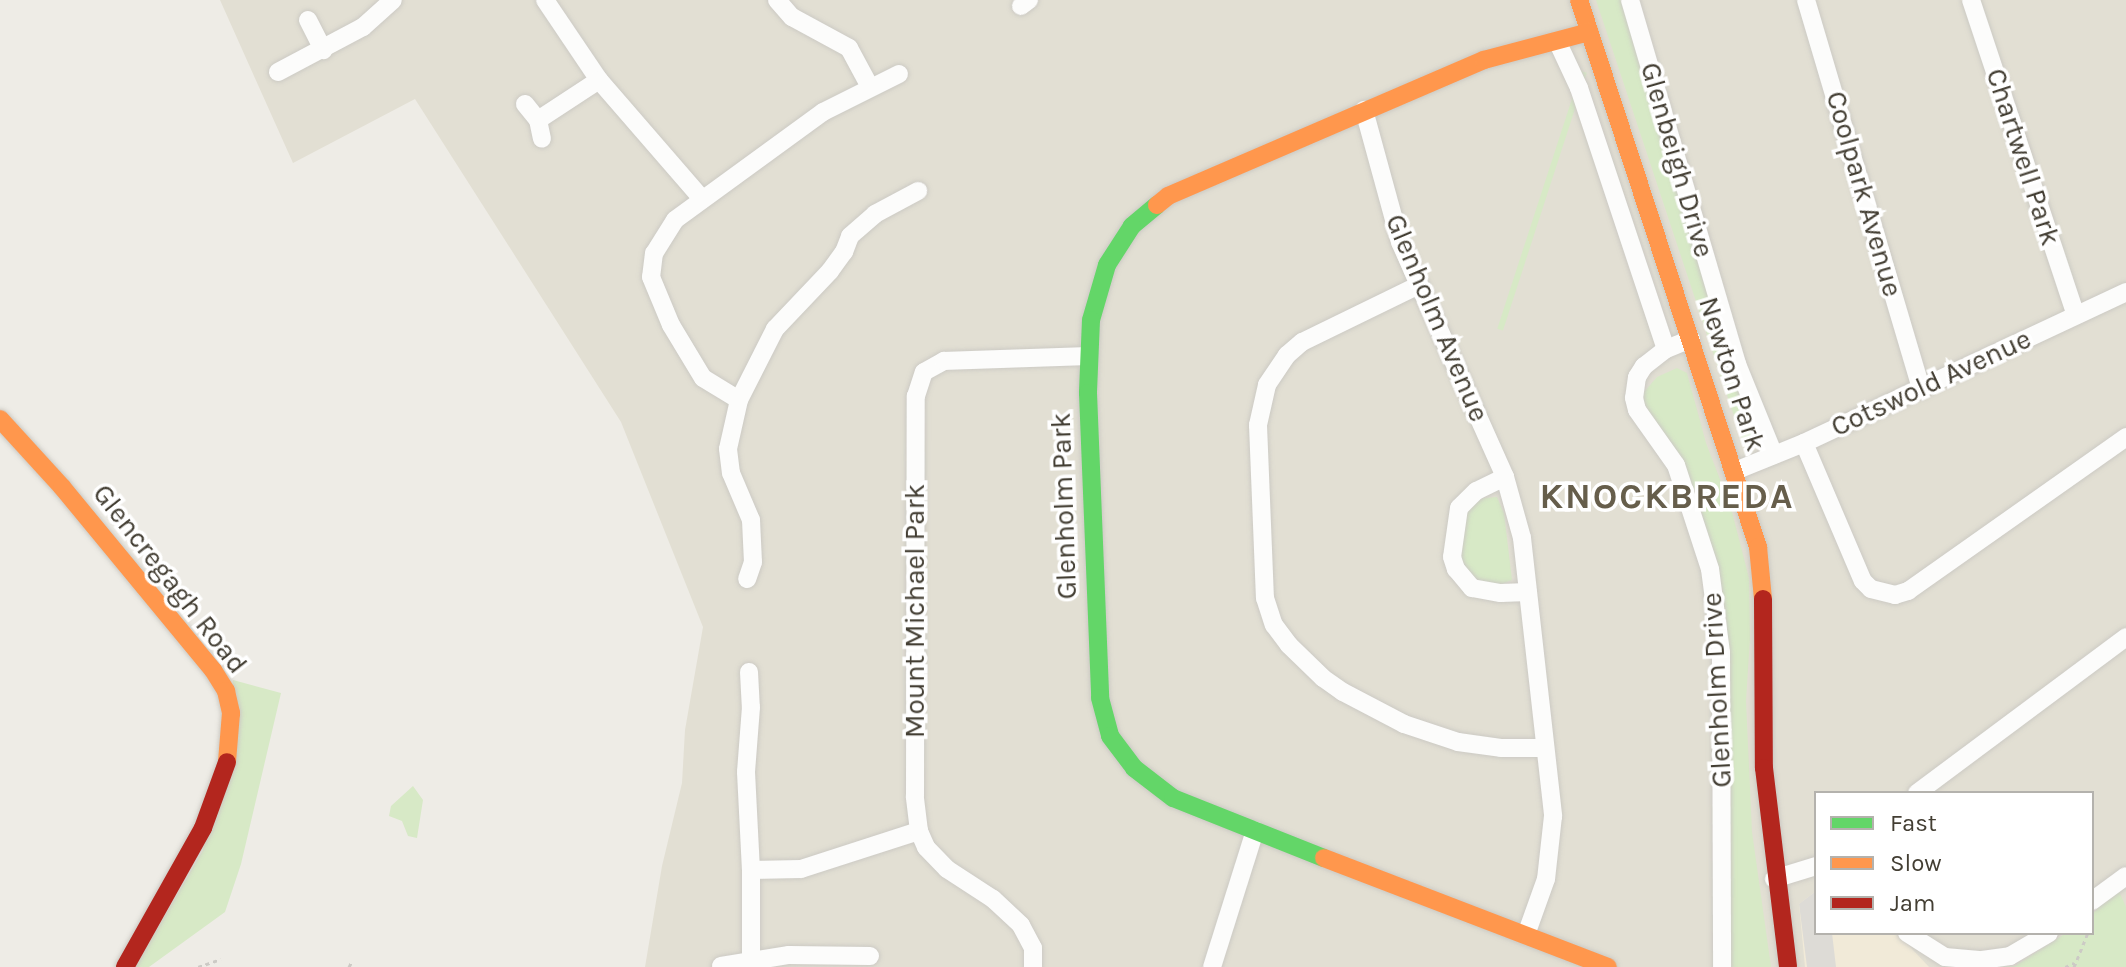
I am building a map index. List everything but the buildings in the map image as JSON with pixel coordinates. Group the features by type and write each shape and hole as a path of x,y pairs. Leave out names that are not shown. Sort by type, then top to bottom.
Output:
{"street":[{"path":"278,72 363,27 393,0"},
{"path":"545,0 599,80 702,199"},
{"path":"777,0 792,17 849,48 870,87"},
{"name":"Newton Park","path":"1579,0 1758,547 1762,578 1764,768 1774,879 1788,967"},
{"name":"Glenbeigh Drive","path":"1630,0 1737,364 1774,455"},
{"name":"Coolpark Avenue","path":"1806,0 1921,389"},
{"name":"Chartwell Park","path":"1971,0 2076,315"},
{"path":"308,20 323,50"},
{"name":"Glenholm Park","path":"1589,32 1558,43 1484,60 1193,183 1147,213 1119,244 1097,292 1087,356 1100,698 1104,720 1121,753 1152,784 1192,807 1608,967"},
{"path":"1558,43 1579,88 1666,349"},
{"path":"739,400 703,378 671,325 651,277 654,253 675,220 702,199 823,112 899,74"},
{"path":"538,120 599,80"},
{"path":"525,104 538,120 542,139"},
{"name":"Glenholm Avenue","path":"1364,110 1400,242 1505,477 1522,538 1553,816 1552,847 1546,879 1526,935"},
{"path":"747,579 753,562 751,520 731,473 728,449 739,400 775,329 830,271 844,252 850,236 875,214 918,191"},
{"path":"1419,285 1302,342 1287,355 1267,385 1258,425 1265,598 1274,625 1289,645 1323,678 1356,699 1404,724 1458,742 1501,748 1545,748"},
{"name":"Cotswold Avenue","path":"1735,471 1804,443 2126,292"},
{"name":"Glenholm Drive","path":"1691,339 1666,349 1644,366 1637,377 1634,398 1637,410 1676,465 1710,569 1721,653 1722,967"},
{"name":"Mount Michael Park","path":"1033,967 1033,948 1021,925 993,899 947,869 926,847 919,831 915,796 918,381 932,365 944,361 1087,356"},
{"name":"Glencregagh Road","path":"0,419 62,487 213,670 226,691 231,713 228,760 203,828 125,967"},
{"path":"1804,443 1863,581 1871,589 1895,595 1908,591 2126,437"},
{"path":"1505,477 1476,491 1459,508 1452,557 1456,569 1472,588 1501,593 1528,592"},
{"path":"1920,791 2126,637"},
{"path":"749,672 751,707 746,772 751,960"},
{"path":"751,870 801,869 919,831"},
{"path":"1212,967 1255,831"},
{"path":"1774,879 1814,867"},
{"path":"2094,900 2126,876"},
{"path":"1910,935 1945,957 1982,960 2010,956 2046,935"},
{"path":"721,966 789,955 870,956"}],"path":[{"path":"2065,967 2074,965 2087,935"},
{"path":"198,967 221,959"},
{"path":"349,967 352,961"}],"shaded area":[{"name":"KNOCKBREDA","path":"220,0 2126,0 2126,967 645,967 662,866 682,783 685,730 703,627 621,422 415,99 293,163"},
{"path":"1814,893 1814,935 1899,935 1929,967 1805,967 1799,904"},
{"path":"1814,893 1814,935 1832,935 1836,967 1807,967 1799,904"}],"green space":[{"path":"1596,0 1621,0 1759,439 1744,446"},
{"path":"1581,71 1587,73 1503,331 1497,329"},
{"path":"1677,368 1687,373 1706,443 1731,508 1749,578 1750,638 1746,701 1752,832 1771,967 1730,967 1729,699 1726,621 1720,578 1696,492 1643,401 1644,392 1657,377"},
{"path":"1497,497 1504,513 1512,580 1499,585 1470,578 1459,557 1468,508 1483,498"},
{"path":"233,680 281,693 241,864 225,912 149,967 135,967 203,850"},
{"path":"413,786 423,800 417,838 408,836 402,821 389,816 391,806"},
{"path":"2118,889 2126,907 2126,967 1999,967 2015,966 2063,935 2094,935 2094,912"}],"traffic: fast":[{"path":"1157,205 1132,226 1107,265 1091,320 1088,393 1100,698 1110,736 1134,768 1173,798 1324,858"}],"traffic: slow":[{"path":"1579,0 1758,547 1763,599"},
{"path":"1157,205 1168,196 1484,60 1589,32"},
{"path":"0,419 62,487 213,670 226,691 231,713 227,762"},
{"path":"1324,858 1608,967"}],"traffic: jam":[{"path":"1763,599 1764,768 1788,967"},
{"path":"125,967 203,828 227,762"}],"district":[{"name":"KNOCKBREDA","path":"1667,497"}]}
